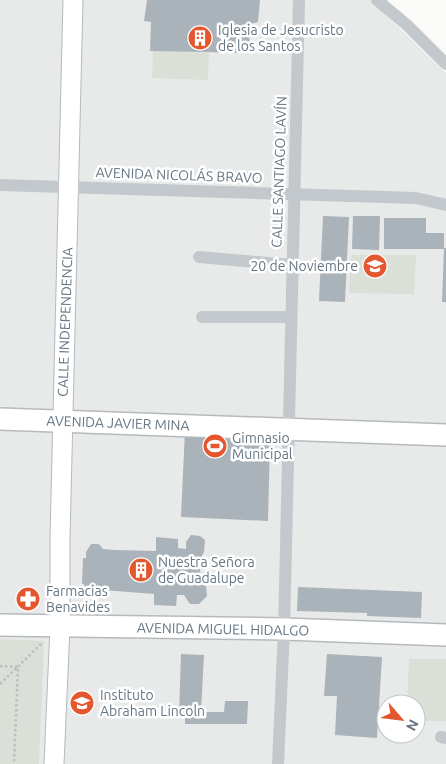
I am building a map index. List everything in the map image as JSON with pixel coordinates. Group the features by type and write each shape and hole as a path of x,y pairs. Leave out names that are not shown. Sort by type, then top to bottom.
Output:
{"main road":[{"name":"CALLE INDEPENDENCIA","path":"54,764 60,626 62,422 73,0"},
{"name":"AVENIDA JAVIER MINA","path":"0,419 446,435"},
{"name":"AVENIDA MIGUEL HIDALGO","path":"0,625 284,629 446,635"}],"street":[{"name":"CALLE SANTIAGO LAVÍN","path":"278,764 284,629 299,0"},
{"path":"376,0 407,24 446,64"},
{"name":"AVENIDA NICOLÁS BRAVO","path":"0,185 416,198 446,205"},
{"path":"200,257 292,265"},
{"path":"202,317 291,317"}],"path":[{"path":"0,684 60,626"},
{"path":"0,666 18,667"},
{"path":"14,764 18,667"}],"shaded area":[{"path":"0,0 371,0 446,73 446,764 0,764"},
{"path":"153,51 209,53 208,80 152,78"},
{"path":"351,255 416,255 414,294 349,293"},
{"path":"0,639 44,641 39,764 0,764"},
{"path":"409,659 446,659 446,721 426,721 426,694 407,694"}],"building":[{"name":"Iglesia de Jesucristo de los Santos","path":"147,0 260,0 258,22 250,24 249,53 150,51 151,22 144,21"},
{"path":"323,216 349,217 345,302 319,301"},
{"path":"353,216 380,216 379,250 352,249"},
{"path":"384,218 426,218 426,233 444,233 444,249 384,249"},
{"path":"444,248 446,248 446,302 442,302"},
{"path":"212,429 245,439 270,440 268,521 181,517 185,430"},
{"name":"Nuestra Señora de Guadalupe","path":"191,535 200,536 205,540 204,552 199,561 201,580 206,586 207,596 199,604 190,604 184,595 177,595 176,606 154,605 154,594 103,590 101,595 94,598 87,594 84,584 82,584 83,558 86,558 86,552 91,544 99,544 103,549 156,551 156,537 178,539 178,548 186,549 186,542"},
{"path":"298,587 422,592 421,618 367,616 367,613 297,611"},
{"path":"181,654 204,655 201,712 224,712 225,701 248,701 247,724 185,724 185,716 179,716"},
{"path":"327,654 382,657 380,694 376,694 376,738 335,735 337,696 324,696"}],"place":[{"name":"Iglesia de Jesucristo de los Santos","path":"200,38"},
{"name":"20 de Noviembre","path":"375,266"},
{"name":"Gimnasio Municipal","path":"215,446"},
{"name":"Nuestra Señora de Guadalupe","path":"141,570"},
{"name":"Farmacias Benavides","path":"28,599"},
{"name":"Instituto Abraham Lincoln","path":"82,703"}]}
